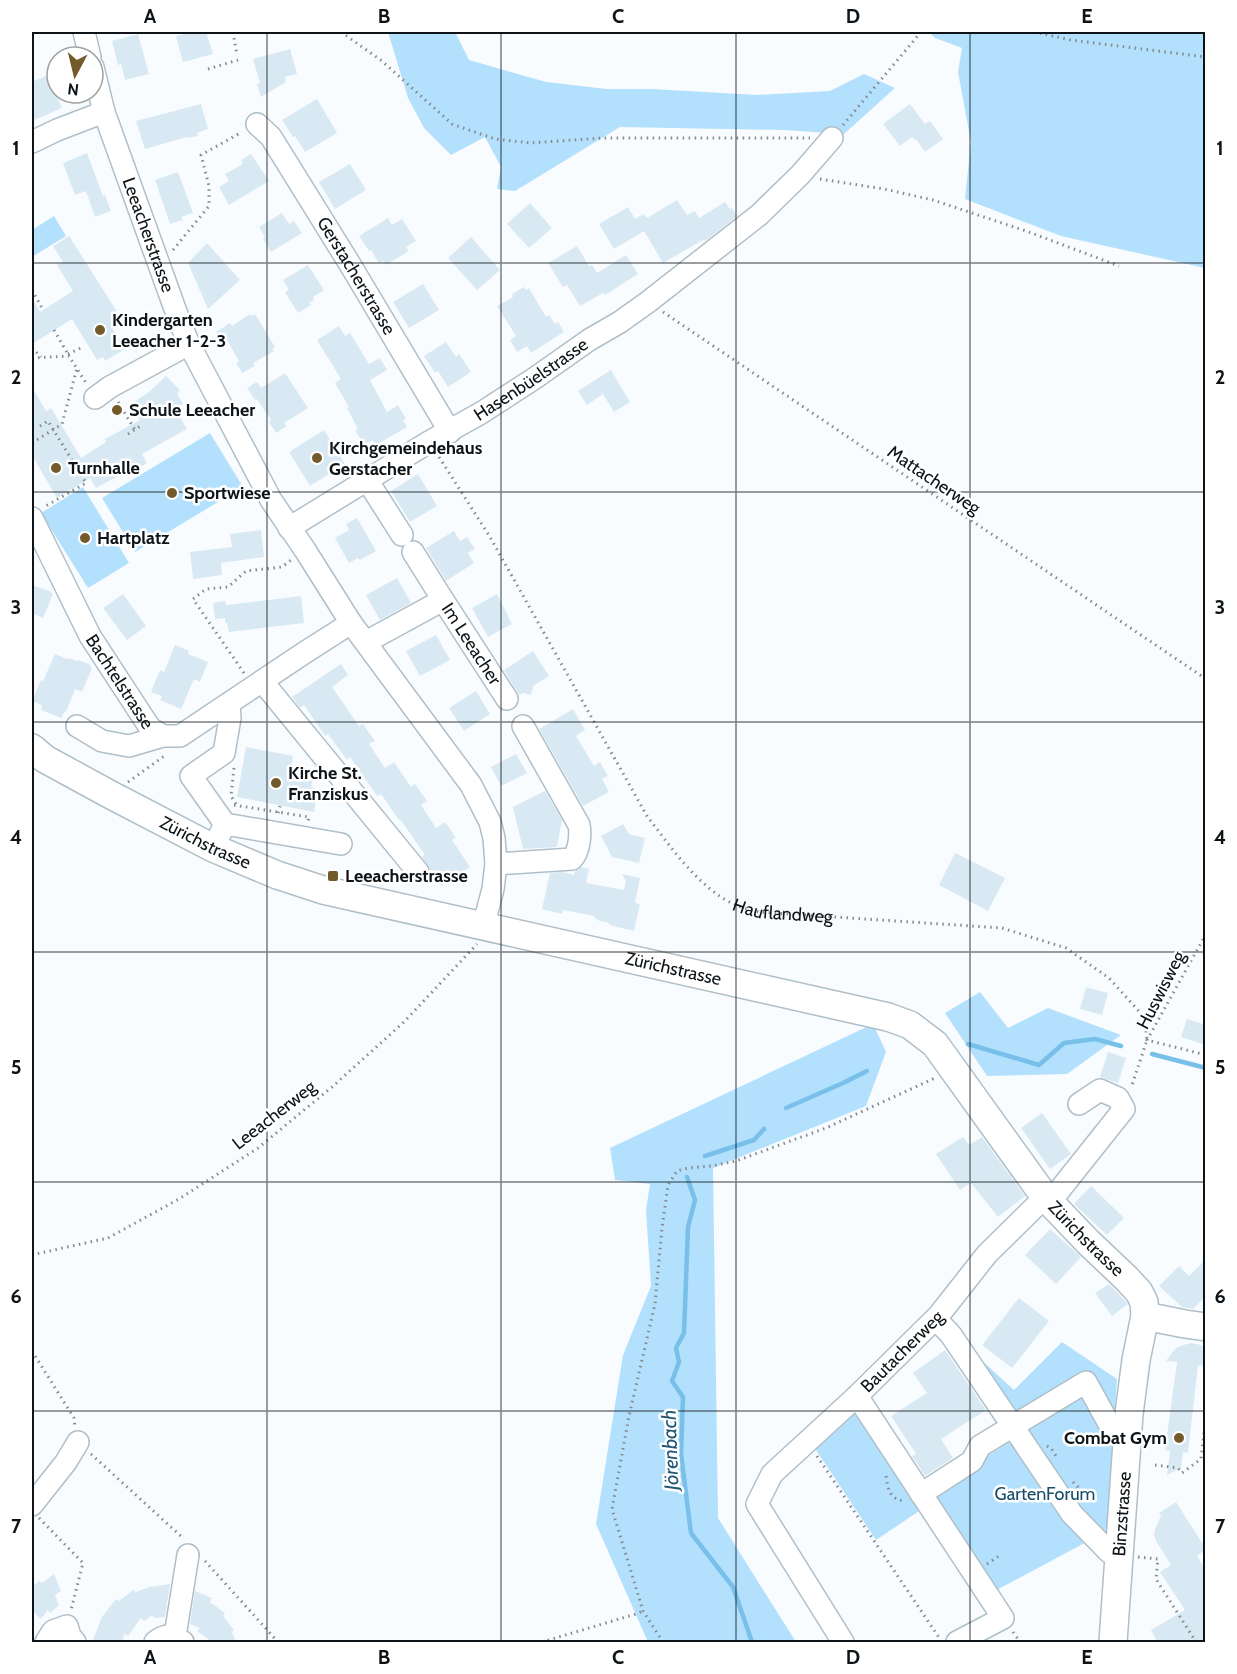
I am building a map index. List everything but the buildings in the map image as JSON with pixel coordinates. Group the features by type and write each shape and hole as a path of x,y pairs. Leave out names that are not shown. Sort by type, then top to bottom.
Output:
{"main road":[{"name":"Zürichstrasse","path":"32,748 45,759 213,848 323,890 888,1017 910,1025 935,1044 1047,1200 1139,1292 1144,1302 1145,1316"},
{"path":"1145,1316 1206,1327"},
{"name":"Binzstrasse","path":"1113,1642 1125,1555 1127,1443 1136,1360 1145,1316"}],"street":[{"name":"Leeacherstrasse","path":"102,105 189,344 271,500 351,623 471,785 490,822 496,864 493,889 483,927"},
{"path":"32,142 104,112"},
{"name":"Gerstacherstrasse","path":"257,124 271,136 450,432"},
{"name":"Hasenbüelstrasse","path":"289,528 490,407 648,302 759,215 800,175 832,138"},
{"path":"102,392 189,344"},
{"path":"367,480 443,600"},
{"name":"Bachtelstrasse","path":"37,513 90,636 150,728 172,736 229,704 351,623"},
{"name":"Im Leeacher","path":"366,642 443,600 507,699"},
{"path":"258,684 418,872"},
{"path":"229,704 230,718 224,753 191,776 225,824 341,844"},
{"path":"77,726 102,741 129,746 172,736"},
{"path":"496,864 572,859 576,855 579,825 523,726"},
{"path":"213,848 225,824"},
{"path":"1047,1200 1124,1109 1118,1098 1100,1090 1079,1104"},
{"name":"Bautacherweg","path":"843,1642 757,1504 772,1474 936,1319 987,1254 1047,1200"},
{"path":"936,1319 951,1335 1072,1514 1109,1552 1125,1555"},
{"path":"921,1494 972,1461 980,1446 1086,1382 1108,1422 1127,1443"},
{"path":"857,1396 1004,1618 957,1642"},
{"path":"35,1511 78,1442"},
{"path":"171,1640 188,1555"},
{"path":"46,1642 53,1631 71,1634"}],"path":[{"path":"233,32 237,55"},
{"path":"341,32 382,61 452,124 495,139 531,143 602,138 832,138 921,32"},
{"path":"1034,32 1071,40 1206,57"},
{"path":"208,69 238,60"},
{"path":"158,262 170,253 209,206 209,186 201,155 257,124"},
{"path":"800,175 933,200 1026,231 1119,266"},
{"path":"32,290 37,303 43,310"},
{"name":"Mattacherweg","path":"648,302 1206,679"},
{"path":"54,330 77,368 135,429"},
{"path":"32,358 68,355 83,347"},
{"path":"32,348 42,357"},
{"path":"32,443 62,424 77,368"},
{"path":"37,513 86,483 48,421 40,426"},
{"path":"128,434 142,425"},
{"name":"Hauflandweg","path":"429,442 490,537 647,816 677,856 712,890 736,905 759,912 1002,928 1066,948 1110,978 1145,1018 1147,1040"},
{"path":"258,684 193,599 206,589 228,587 246,571 282,567 305,550"},
{"path":"111,795 168,753 172,736"},
{"path":"224,753 235,769 231,796 238,805"},
{"name":"Leeacherweg","path":"32,1253 108,1238 179,1199 258,1148 332,1087 404,1022 477,944 483,927"},
{"name":"Huswisweg","path":"1206,934 1147,1040 1206,1055"},
{"path":"1124,1109 1147,1040"},
{"path":"663,1642 643,1611 612,1509 628,1416 655,1304 668,1185 676,1171 712,1166 747,1157 826,1128 953,1070"},
{"path":"32,1351 74,1418 78,1442"},
{"path":"1155,1465 1178,1468 1182,1473 1201,1459 1206,1417"},
{"path":"808,1442 942,1642"},
{"path":"35,1511 82,1563 71,1634"},
{"path":"1125,1555 1158,1559 1156,1579 1196,1642"},
{"path":"542,1642 643,1611"}],"green space":[{"path":"388,32 455,32 469,60 546,82 607,89 757,95 830,91 864,74 895,88 844,134 783,130 620,127 515,191 497,189 501,167 485,137 451,155 424,128 408,98"},
{"path":"929,32 1205,32 1205,268 1061,236 965,199 971,142 958,72 962,48 935,38"},
{"path":"54,216 66,236 32,257 32,230"},
{"name":"Sportwiese","path":"210,433 243,487 135,552 102,498"},
{"name":"Hartplatz","path":"83,487 129,563 88,588 41,513"},
{"path":"980,992 1008,1028 1048,1008 1121,1035 1067,1074 987,1076 945,1013"},
{"path":"873,1024 886,1052 866,1106 713,1168 718,1518 796,1642 648,1642 596,1524 623,1355 651,1286 646,1210 650,1184 615,1180 610,1148"},
{"name":"GartenForum","path":"955,1336 1014,1390 1062,1342 1117,1379 1107,1531 991,1593 931,1503 876,1540 812,1444 855,1406 919,1499 1022,1434"}],"waterway":[{"name":"Jörenbach","path":"968,1044 1039,1065 1064,1043 1095,1039 1121,1046"},
{"name":"Jörenbach","path":"1152,1054 1206,1068"},
{"name":"Jörenbach","path":"786,1108 867,1071"},
{"name":"Jörenbach","path":"705,1156 754,1140 764,1129"},
{"name":"Jörenbach","path":"687,1177 695,1200 688,1227 684,1333 676,1348 679,1362 672,1381 683,1397 681,1454 691,1533 733,1587 752,1642"}],"place":[{"name":"Kindergarten Leeacher 1-2-3","path":"100,330"},
{"name":"Schule Leeacher","path":"117,410"},
{"name":"Kirchgemeindehaus Gerstacher","path":"317,458"},
{"name":"Turnhalle","path":"56,468"},
{"name":"Sportwiese","path":"172,493"},
{"name":"Hartplatz","path":"85,538"},
{"name":"Kirche St. Franziskus","path":"276,783"},
{"name":"Leeacherstrasse","path":"333,876"},
{"name":"Combat Gym","path":"1179,1438"}]}
